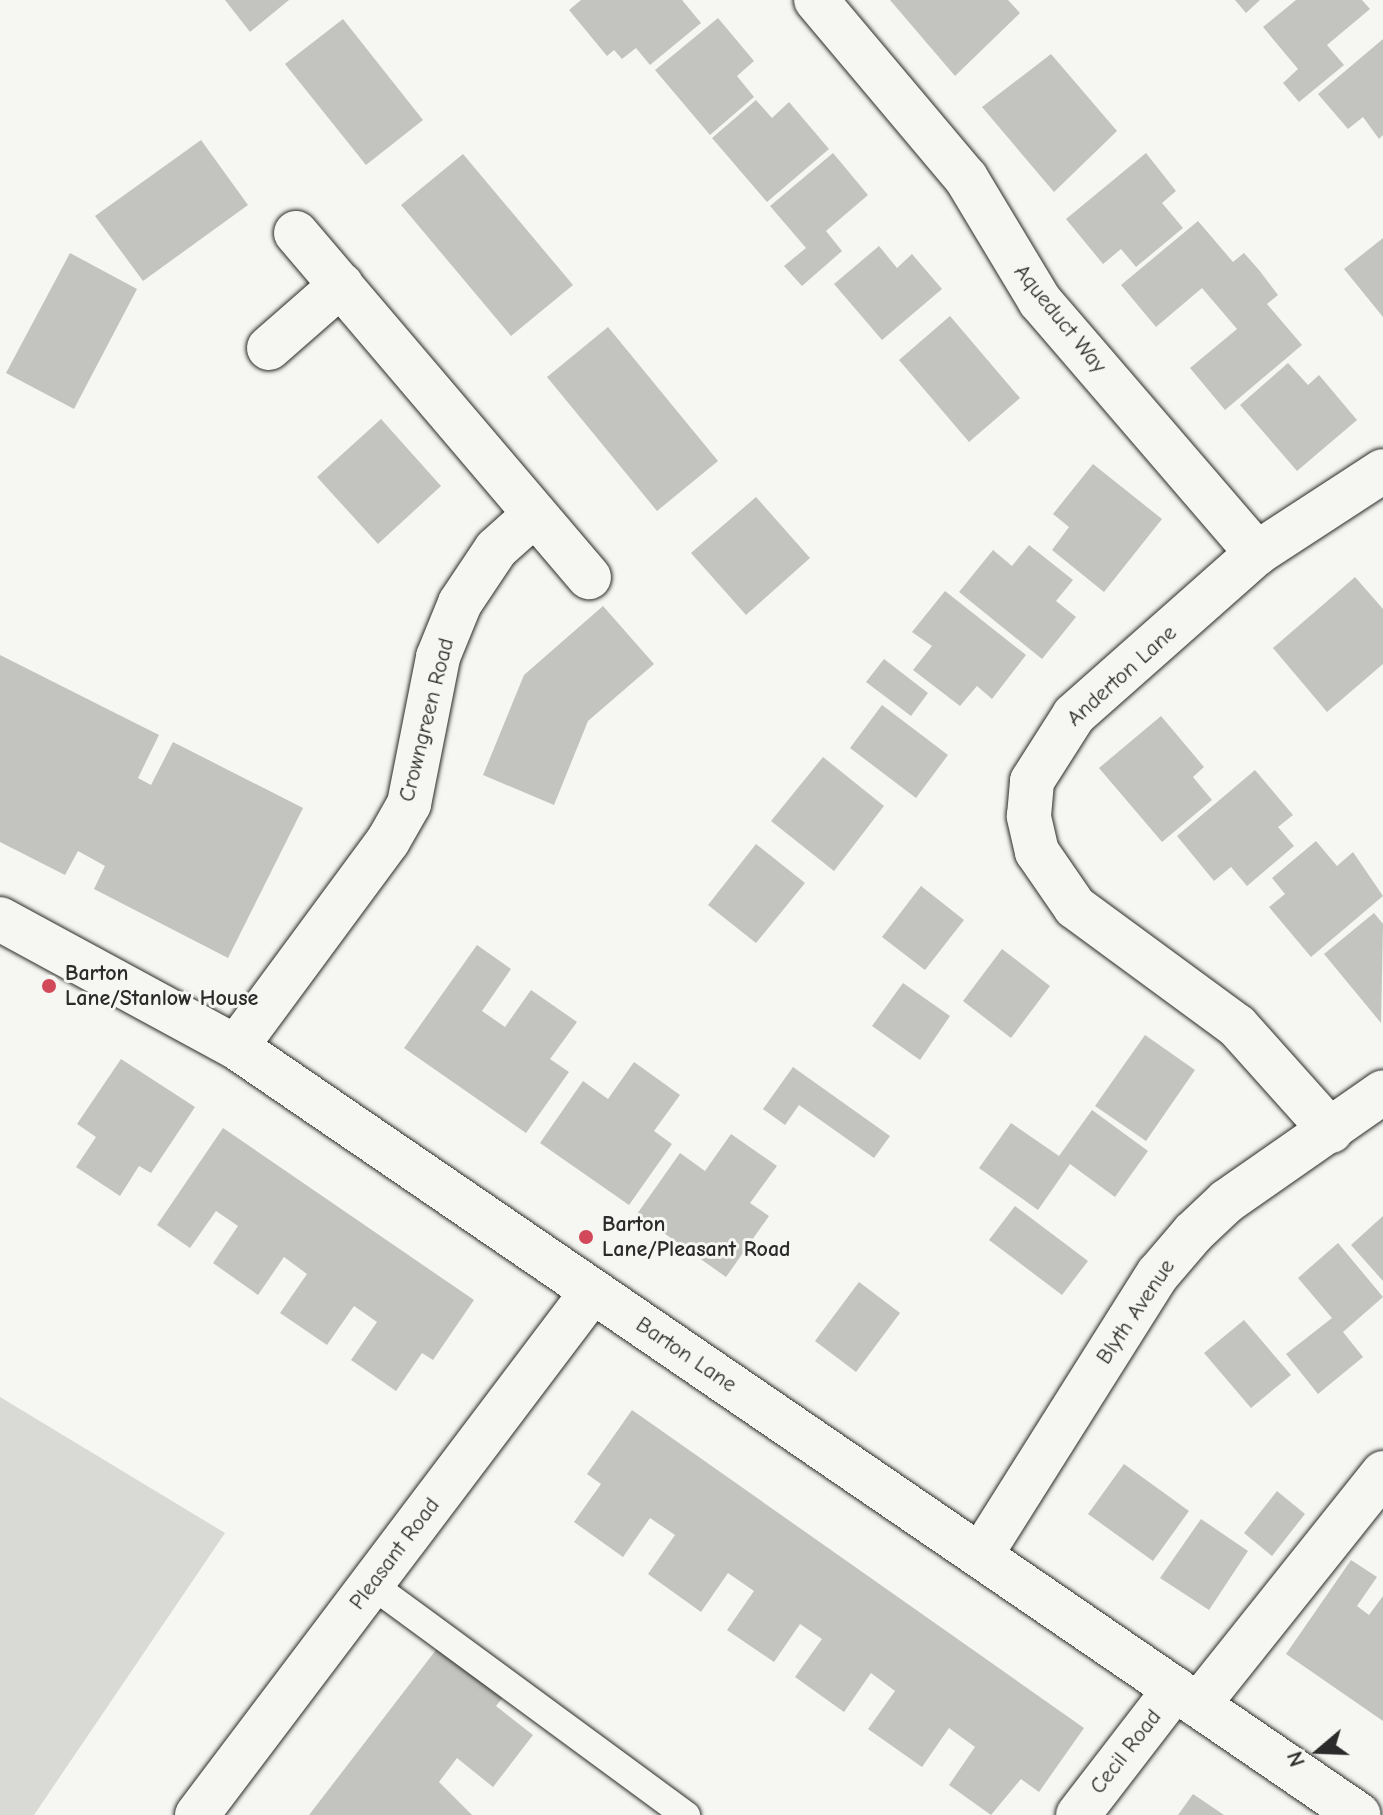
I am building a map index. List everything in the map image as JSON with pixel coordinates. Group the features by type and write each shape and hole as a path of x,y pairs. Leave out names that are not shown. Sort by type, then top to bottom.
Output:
{"street":[{"name":"Aqueduct Way","path":"816,0 966,178 1040,301 1257,553"},
{"path":"296,233 589,577"},
{"path":"269,348 341,285"},
{"name":"Anderton Lane","path":"1331,1131 1237,1026 1075,907 1037,852 1029,816 1032,781 1074,715 1257,553 1383,471"},
{"name":"Crowngreen Road","path":"236,1047 388,841 409,804 438,657 460,603 496,549 535,514"},
{"name":"Barton Lane","path":"0,919 236,1047 592,1292 982,1553 1359,1815"},
{"name":"Blyth Avenue","path":"982,1553 1158,1274 1227,1201 1383,1092"},
{"name":"Pleasant Road","path":"197,1815 592,1292"},
{"name":"Cecil Road","path":"1078,1815 1383,1473"}],"lane":[{"path":"371,1584 669,1810"}],"shaded area":[{"path":"0,1397 225,1533 34,1815 0,1815"}],"building":[{"path":"225,0 289,0 250,32"},
{"path":"581,0 682,0 701,23 650,65 636,48 622,59 614,50 607,56 569,10"},
{"path":"890,0 1008,0 1020,13 955,76"},
{"path":"1235,0 1260,0 1246,13"},
{"path":"1296,0 1362,0 1370,9 1327,45 1344,65 1299,102 1283,83 1298,69 1263,27"},
{"path":"718,18 754,61 737,76 754,97 710,135 655,70"},
{"path":"343,19 423,120 366,165 285,64"},
{"path":"1383,39 1383,135 1379,139 1363,117 1348,129 1318,94"},
{"path":"1051,54 1117,131 1054,192 982,107"},
{"path":"756,100 772,118 789,102 829,149 767,202 712,138"},
{"path":"201,140 248,205 143,281 95,216"},
{"path":"833,153 868,195 826,231 842,251 802,286 784,266 806,248 770,206"},
{"path":"1146,153 1176,191 1162,203 1183,228 1136,267 1121,249 1103,264 1066,219"},
{"path":"463,154 573,285 511,336 401,205"},
{"path":"1198,221 1233,262 1244,253 1259,270 1278,295 1267,304 1302,345 1225,410 1190,368 1237,329 1202,288 1156,327 1121,285"},
{"path":"1383,238 1383,317 1344,269"},
{"path":"879,246 897,268 912,254 942,289 882,340 834,284"},
{"path":"70,253 137,289 74,409 6,373"},
{"path":"950,316 1020,398 969,442 899,360"},
{"path":"608,327 718,461 657,511 547,377"},
{"path":"1288,363 1308,385 1319,375 1357,420 1297,471 1240,405"},
{"path":"381,419 441,486 378,544 317,477"},
{"path":"1093,464 1162,519 1104,592 1052,550 1069,527 1053,514"},
{"path":"756,497 810,558 746,615 691,553"},
{"path":"1029,545 1073,580 1056,601 1076,617 1042,659 959,592 993,550 1012,566"},
{"path":"1355,577 1383,609 1383,664 1327,712 1273,648"},
{"path":"945,591 1026,655 992,699 977,686 960,706 913,670 932,646 912,632"},
{"path":"603,606 654,664 588,721 554,805 483,775 524,675"},
{"path":"0,655 159,735 138,778 151,785 173,742 303,808 228,958 94,889 105,866 78,851 65,875 0,842"},
{"path":"884,659 928,693 911,716 866,682"},
{"path":"882,705 948,755 916,798 850,748"},
{"path":"1161,716 1204,767 1193,777 1212,800 1162,842 1099,768"},
{"path":"823,757 884,806 834,871 771,821"},
{"path":"1255,770 1293,815 1278,827 1294,846 1247,886 1231,867 1214,881 1177,836"},
{"path":"1316,841 1337,866 1353,852 1383,896 1311,957 1269,907 1285,894 1272,878"},
{"path":"756,844 805,883 756,943 708,905"},
{"path":"921,886 964,920 925,970 882,937"},
{"path":"1374,913 1383,924 1381,1023 1324,954"},
{"path":"477,945 511,969 482,1011 505,1027 531,990 577,1022 550,1059 569,1072 526,1133 404,1048"},
{"path":"1002,949 1050,986 1011,1038 963,1001"},
{"path":"903,983 950,1016 920,1060 872,1026"},
{"path":"1145,1035 1195,1070 1146,1141 1095,1106"},
{"path":"121,1059 195,1107 151,1173 139,1166 120,1196 76,1167 96,1137 77,1124"},
{"path":"634,1062 680,1095 654,1131 672,1144 629,1205 540,1143 583,1081 608,1099"},
{"path":"793,1067 890,1136 874,1158 799,1105 785,1125 763,1109"},
{"path":"1092,1110 1148,1151 1115,1197 1070,1164 1038,1210 979,1168 1011,1123 1059,1156"},
{"path":"223,1128 474,1300 433,1360 422,1353 396,1391 351,1360 377,1322 354,1306 327,1345 280,1313 307,1274 284,1257 258,1295 213,1263 238,1226 216,1211 190,1248 157,1225"},
{"path":"731,1134 777,1166 750,1203 769,1216 726,1277 637,1214 680,1153 705,1171"},
{"path":"1015,1206 1088,1261 1062,1295 989,1240"},
{"path":"1383,1216 1383,1281 1351,1245"},
{"path":"1338,1243 1383,1297 1343,1332 1363,1357 1318,1394 1286,1354 1332,1318 1298,1278"},
{"path":"859,1282 900,1313 856,1372 815,1341"},
{"path":"1244,1320 1291,1375 1251,1408 1204,1353"},
{"path":"632,1410 1084,1728 1039,1792 1021,1779 991,1815 949,1785 975,1747 949,1728 922,1767 868,1729 895,1691 871,1673 844,1712 795,1677 822,1639 800,1624 774,1662 727,1630 754,1591 728,1573 701,1612 648,1574 675,1535 650,1518 623,1557 574,1522 601,1484 587,1474"},
{"path":"1124,1464 1189,1511 1153,1561 1088,1514"},
{"path":"1277,1491 1305,1514 1272,1556 1244,1533"},
{"path":"1201,1519 1248,1551 1209,1610 1160,1578"},
{"path":"1351,1560 1377,1577 1357,1606 1369,1615 1383,1596 1383,1721 1286,1654"},
{"path":"439,1646 504,1696 496,1706 533,1735 493,1787 457,1758 439,1782 472,1815 309,1815"},
{"path":"1193,1794 1224,1815 1178,1815"}],"place":[{"name":"Barton Lane/Stanlow House","path":"49,986"},
{"name":"Barton Lane/Pleasant Road","path":"586,1237"}]}
